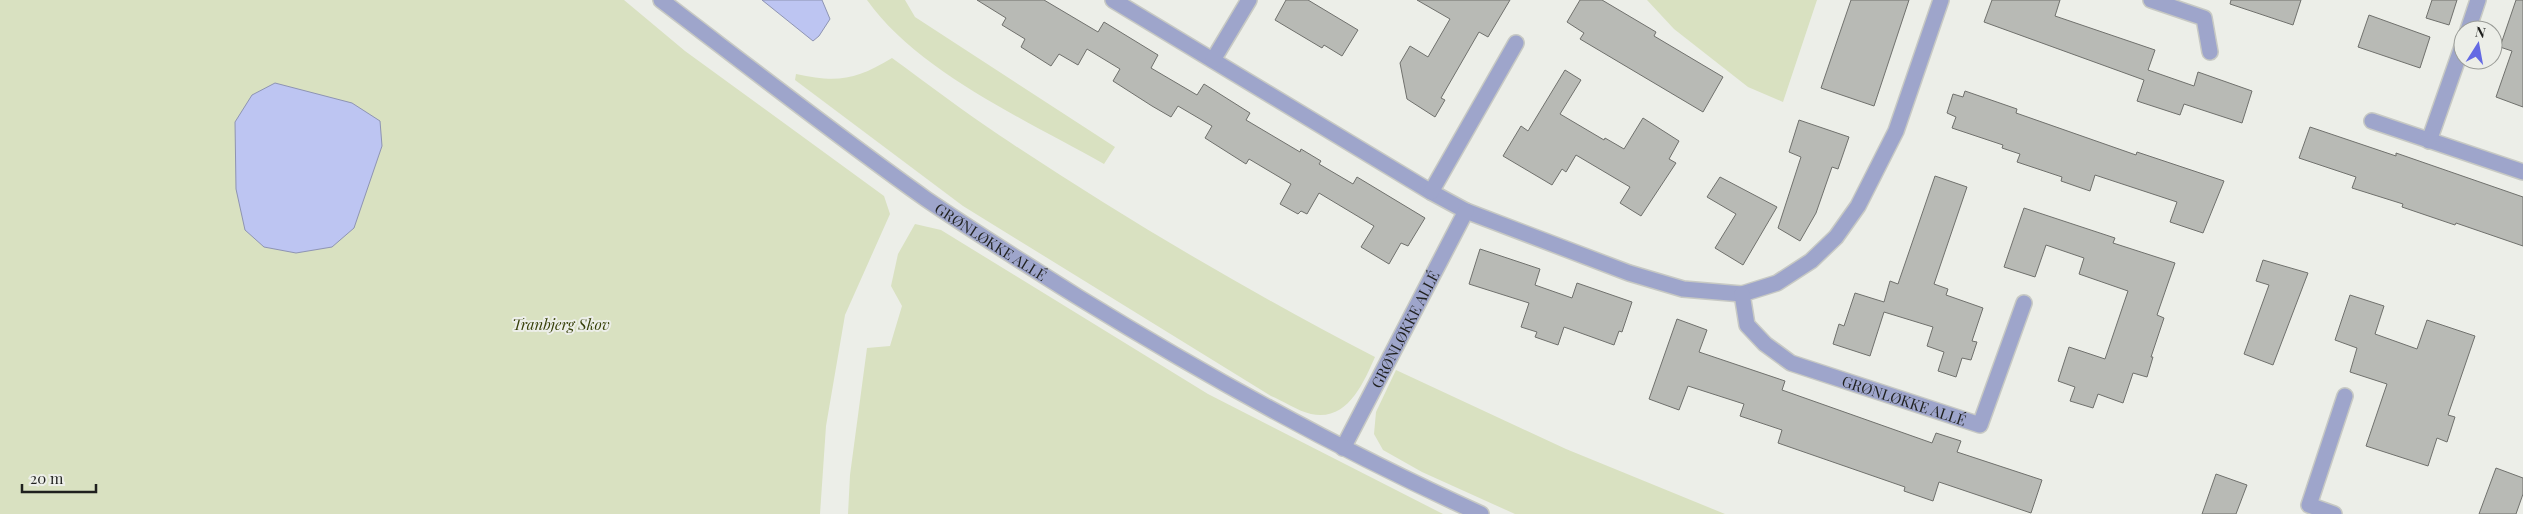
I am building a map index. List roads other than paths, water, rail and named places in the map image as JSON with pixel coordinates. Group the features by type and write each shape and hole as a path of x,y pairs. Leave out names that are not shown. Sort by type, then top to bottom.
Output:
{"street":[{"name":"GRØNLØKKE ALLÉ","path":"661,0 781,92 904,182 1010,254 1180,360 1343,448 1481,514"},
{"path":"1113,0 1430,192 1466,211 1629,273 1674,286 1742,294 1777,283 1811,260 1836,237 1858,206 1896,131 1941,0"},
{"path":"1213,60 1248,0"},
{"path":"2151,0 2204,18 2210,52"},
{"path":"2471,20 2478,0"},
{"path":"1430,192 1516,43"},
{"path":"2429,141 2454,70"},
{"path":"2372,121 2523,172"},
{"name":"GRØNLØKKE ALLÉ","path":"1343,448 1466,211"},
{"name":"GRØNLØKKE ALLÉ","path":"1742,294 1747,325 1765,344 1791,364 1980,425 2024,304"},
{"path":"2334,514 2309,506 2345,396"}],"water":[{"path":"762,0 822,0 830,19 819,36 813,41"},
{"path":"275,83 352,103 380,121 382,146 354,228 332,247 296,253 264,247 245,230 236,189 235,122 252,95"}],"park label":[{"name":"Tranbjerg Skov","path":"561,324"}]}
